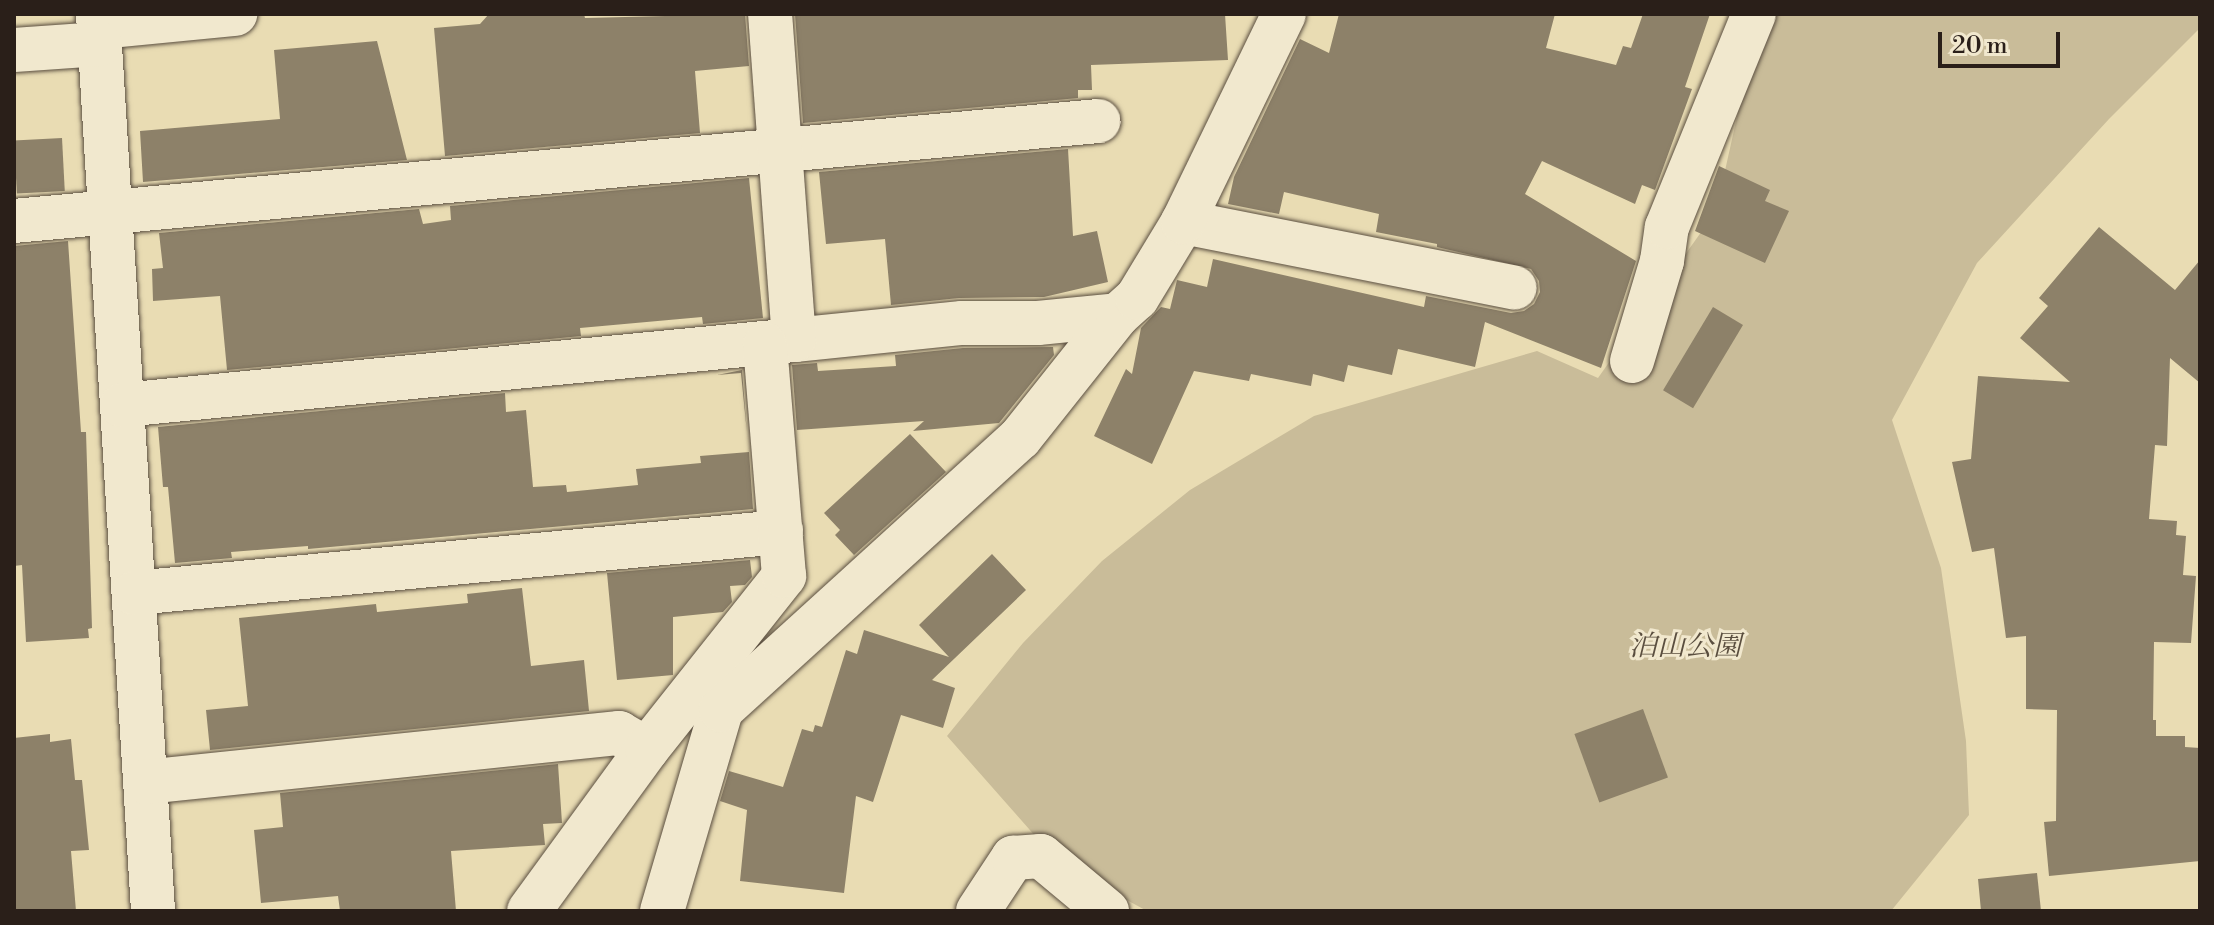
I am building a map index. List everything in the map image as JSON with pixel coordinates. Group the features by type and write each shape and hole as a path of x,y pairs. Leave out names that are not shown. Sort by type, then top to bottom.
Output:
{"street":[{"path":"14,50 99,28 235,14"},
{"path":"529,911 647,749 784,576 781,532 779,151 770,14"},
{"path":"662,911 721,710 1020,438 1118,315 1137,298 1183,222 1284,14"},
{"path":"1632,361 1662,261 1667,227 1754,14"},
{"path":"99,28 153,911"},
{"path":"14,221 1098,121"},
{"path":"1183,222 1515,288"},
{"path":"122,405 962,323 1038,323 1118,315"},
{"path":"134,593 781,532"},
{"path":"145,782 619,733 647,749"},
{"path":"978,911 1013,858 1041,856 1107,911"}],"green space":[{"name":"泊山公園","path":"1775,14 2200,14 2200,28 2109,119 1977,263 1892,420 1941,568 1966,741 1969,815 1891,911 1147,911 1059,863 947,736 1023,643 1102,561 1190,490 1314,416 1537,351 1598,378 1716,211 1751,54"}],"building":[{"path":"489,14 584,14 585,18 745,14 749,66 695,71 700,133 445,156 434,28 480,24"},
{"path":"795,14 1225,14 1228,60 1091,65 1092,90 1078,90 1078,98 803,123"},
{"path":"1339,14 1555,14 1546,48 1616,65 1623,46 1631,48 1643,14 1710,14 1685,87 1692,89 1655,190 1642,185 1635,204 1542,161 1525,194 1636,261 1601,368 1485,322 1475,367 1398,349 1392,375 1348,365 1344,382 1313,374 1311,386 1251,374 1249,381 1194,371 1152,464 1094,436 1126,369 1132,374 1141,328 1161,307 1170,309 1177,280 1207,287 1213,259 1424,307 1426,296 1511,313 1524,311 1534,304 1540,292 1539,281 1531,269 1437,247 1437,244 1376,232 1379,214 1284,192 1279,214 1228,204 1234,177 1300,39 1329,53"},
{"path":"377,41 407,160 143,182 140,131 280,119 274,50"},
{"path":"62,138 65,191 17,193 14,141"},
{"path":"1068,149 1073,236 1097,231 1108,282 1044,297 959,298 891,305 885,239 826,244 819,172"},
{"path":"1719,166 1770,190 1765,201 1789,211 1765,263 1695,231"},
{"path":"749,178 763,318 703,324 702,317 580,328 581,336 227,370 220,296 153,301 152,269 163,268 159,233 419,209 423,224 451,220 450,206"},
{"path":"2099,227 2175,290 2200,260 2200,383 2170,358 2167,446 2155,445 2149,519 2177,521 2176,535 2186,536 2183,575 2196,576 2191,643 2154,642 2153,720 2156,720 2156,736 2185,736 2185,747 2200,748 2200,861 2049,876 2044,822 2056,821 2057,710 2026,709 2026,636 2006,638 1994,548 1972,552 1952,462 1971,459 1978,376 2070,382 2020,338 2048,306 2039,298"},
{"path":"68,241 81,432 86,432 92,628 88,629 89,638 26,642 22,565 14,566 14,246"},
{"path":"1713,307 1743,325 1693,408 1663,390"},
{"path":"1053,347 1054,355 999,423 913,431 924,421 797,430 792,365 817,363 818,371 896,366 895,355 963,348"},
{"path":"742,370 747,433 741,373 717,375"},
{"path":"505,393 506,412 526,410 533,487 566,485 567,492 638,485 636,469 701,463 700,456 749,452 753,509 308,549 308,546 231,552 232,558 175,563 168,487 163,487 158,427"},
{"path":"910,434 946,472 854,555 835,535 840,530 824,513"},
{"path":"992,554 1026,590 932,680 955,688 943,728 901,715 873,802 856,796 844,893 740,881 747,810 720,801 729,771 783,787 802,729 813,732 815,725 822,727 846,650 857,654 864,630 949,657 919,625"},
{"path":"750,560 752,577 745,585 730,586 732,602 723,612 673,617 673,675 617,680 607,573"},
{"path":"522,588 531,666 584,660 589,711 210,750 206,710 248,706 239,618 376,604 377,612 468,603 467,594"},
{"path":"1643,709 1668,778 1599,803 1574,734"},
{"path":"50,734 50,742 71,739 75,780 82,780 89,850 71,851 76,911 14,911 14,738"},
{"path":"558,764 562,823 543,824 545,845 451,851 456,911 340,911 338,896 261,903 254,830 283,827 280,793"},
{"path":"2037,873 2041,911 1981,911 1978,879"}]}
